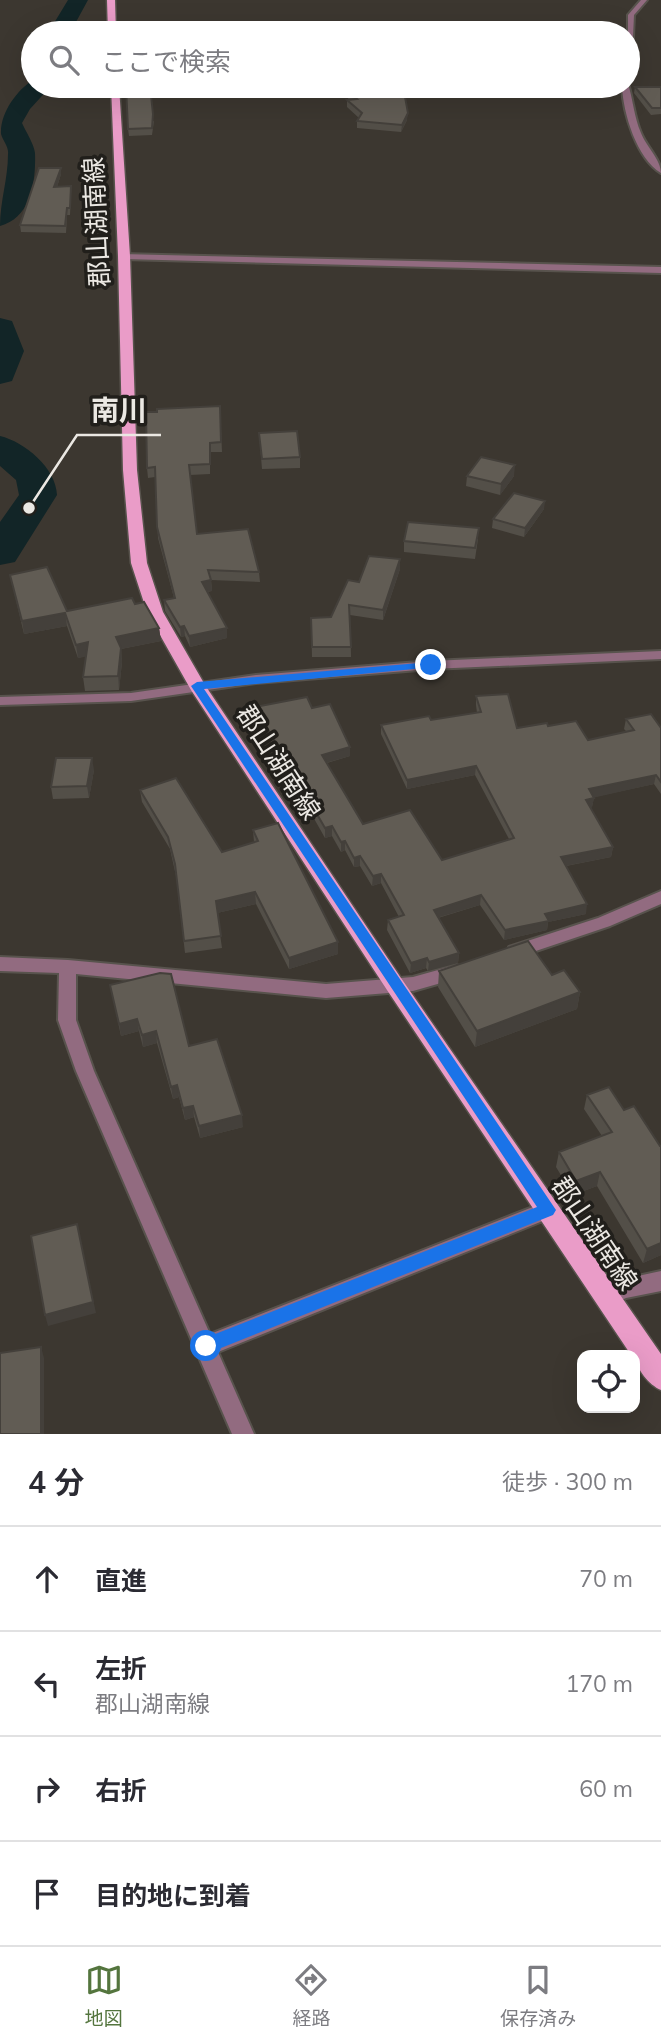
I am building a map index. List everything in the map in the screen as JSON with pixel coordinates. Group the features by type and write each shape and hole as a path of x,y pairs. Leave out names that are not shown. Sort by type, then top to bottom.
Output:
{"main road":[{"path":"111,0 112,21"},
{"name":"郡山湖南線","path":"116,98 124,256 130,470 139,563 155,612 197,686 394,984 661,1377"}],"street":[{"path":"631,21 631,15 644,0"},
{"path":"628,98 631,112 650,159 661,171"},
{"path":"124,256 661,270"},
{"path":"0,701 131,697 197,686 431,665 661,655"},
{"path":"502,956 604,922 661,897"},
{"path":"0,964 68,967 326,991 426,982 477,965"},
{"path":"68,967 67,1020 85,1071 243,1434"},
{"path":"206,1346 548,1210"},
{"path":"607,1297 624,1289 661,1281"}],"building":[{"path":"640,87 661,87 661,108 652,108 640,93"},
{"path":"127,98 151,98 152,128 128,129"},
{"path":"405,98 408,113 402,125 357,121 362,113 347,100"},
{"path":"39,168 61,168 54,187 71,186 70,208 67,208 65,226 20,225"},
{"path":"220,406 221,442 210,443 210,464 189,465 197,534 248,529 259,572 208,570 211,580 202,582 227,628 189,636 184,626 180,627 164,600 175,598 157,527 155,467 147,468 146,412 157,412 157,409"},
{"path":"297,431 300,457 262,459 259,433"},
{"path":"481,457 515,465 501,484 467,476"},
{"path":"514,493 545,501 525,528 493,519"},
{"path":"408,522 479,528 475,548 404,541"},
{"path":"369,556 400,559 383,610 349,605 351,647 312,647 311,618 331,617 348,580 359,582"},
{"path":"47,567 67,611 132,598 135,604 144,602 159,628 116,637 121,648 118,676 83,677 88,642 76,645 65,613 22,621 10,575"},
{"path":"508,694 517,728 576,721 588,740 634,730 626,719 651,714 661,728 661,782 656,775 589,789 594,798 586,800 613,847 561,857 587,904 545,914 549,921 505,930 481,895 434,910 459,953 429,962 427,958 411,963 388,920 404,915 381,874 373,876 360,856 354,858 345,841 341,842 332,826 325,828 255,707 307,697 312,708 330,704 350,747 322,755 363,824 410,810 442,860 514,838 476,766 407,780 381,725 429,716 431,720 481,712 476,696"},
{"path":"56,758 92,758 87,786 51,787"},
{"path":"176,778 222,852 258,841 253,830 278,823 338,942 289,958 255,892 216,901 221,936 184,941 175,864 168,837 140,790"},
{"path":"528,941 552,975 564,970 580,992 477,1031 439,971"},
{"path":"160,973 171,974 189,1046 217,1039 242,1115 199,1126 193,1106 183,1108 177,1085 171,1087 156,1031 142,1035 137,1019 119,1024 110,985"},
{"path":"609,1087 624,1110 634,1106 661,1146 661,1243 647,1249 600,1172 576,1181 559,1152 612,1132 587,1095"},
{"path":"77,1224 93,1302 45,1315 31,1236"},
{"path":"41,1347 41,1434 0,1434 0,1353"}],"waterway":[{"path":"66,21 78,0"},
{"path":"0,217 15,204 22,151 9,123 27,98"},
{"path":"0,328 7,351 0,374"},
{"path":"0,447 31,473 38,487 38,495 0,553"}],"place":[{"name":"南川","path":"29,508"}],"route":[{"path":"206,1346 548,1210 394,984 197,686 431,665"}]}
